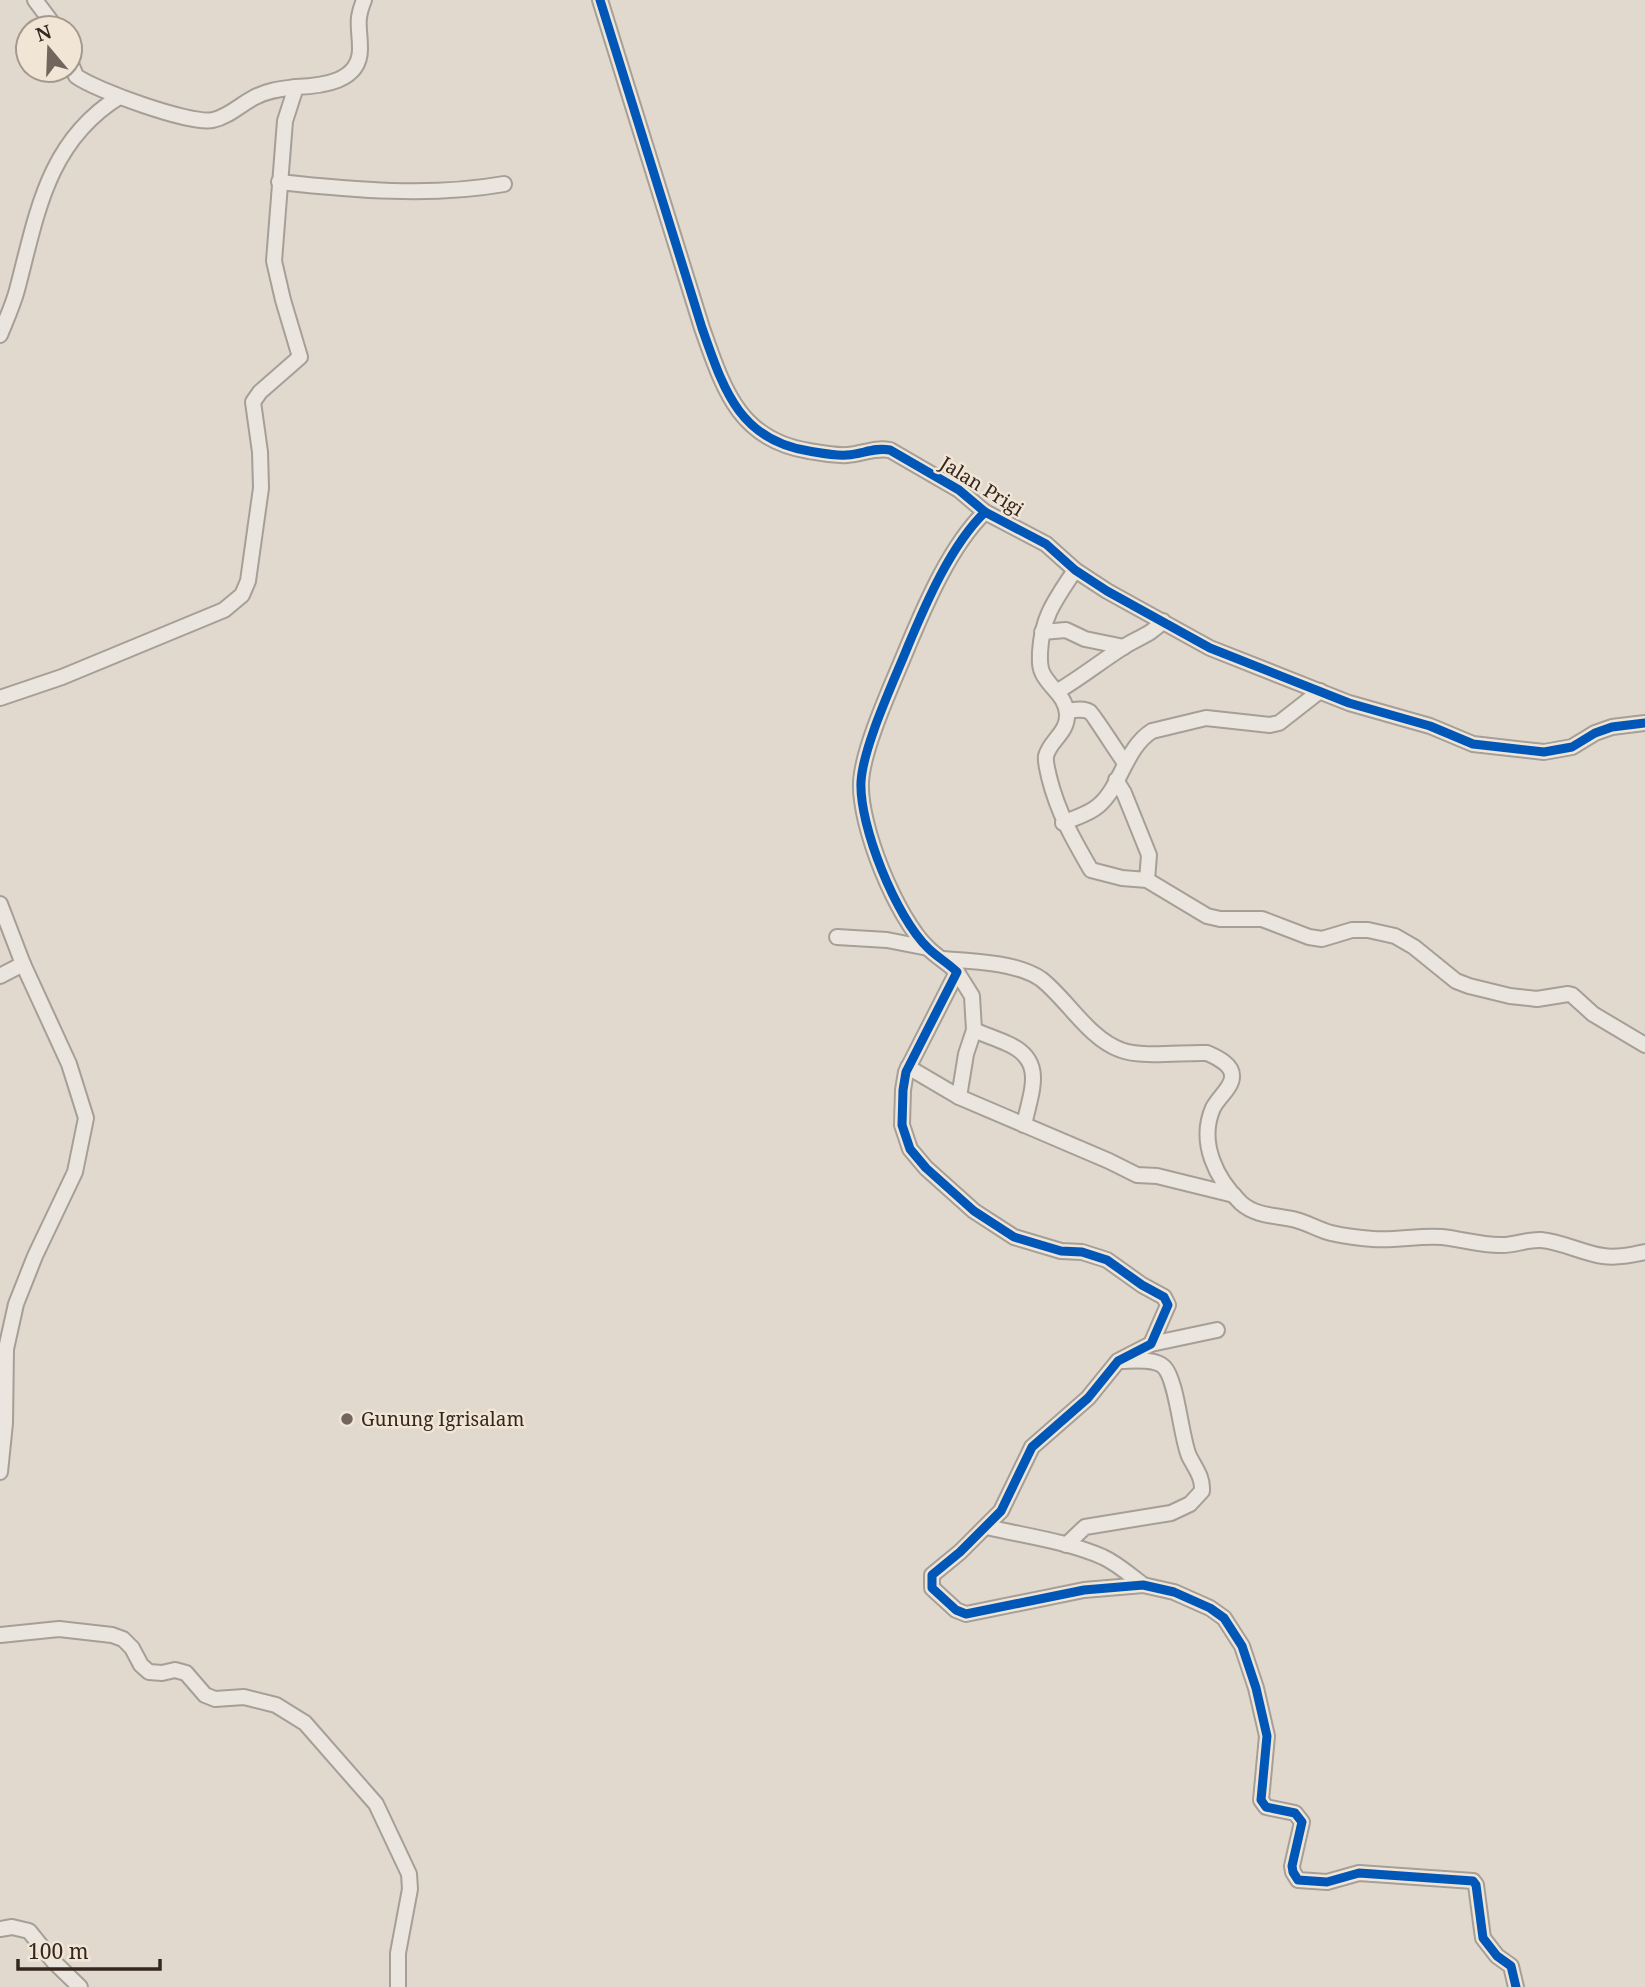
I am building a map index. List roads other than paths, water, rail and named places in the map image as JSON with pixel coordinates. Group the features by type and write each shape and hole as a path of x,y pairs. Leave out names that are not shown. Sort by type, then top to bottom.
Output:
{"street":[{"path":"84,80 119,97 208,121 224,116 243,103 269,91 309,87 350,74 357,66 357,18 364,0"},
{"name":"Jalan Prigi","path":"600,0 702,328 730,399 750,425 771,440 796,449 847,455 879,448 890,450 959,490 985,512 1046,544 1075,570 1107,591 1210,648 1349,703 1430,726 1473,744 1544,752 1572,747 1595,733 1612,727 1645,723"},
{"path":"0,698 62,677 224,610 242,596 248,581 261,488 260,452 253,402 300,357 274,261 285,121 296,87"},
{"path":"0,335 17,293 43,192 66,146 100,109 119,97"},
{"path":"279,183 337,188 449,190 504,184"},
{"path":"958,1097 966,1054 974,1030 972,996 957,971 928,948 892,895 880,867 863,803 861,783 876,727 917,624 957,550 975,522 985,512"},
{"path":"1075,570 1048,612 1042,632 1040,666 1068,711 1067,724 1046,754 1046,762 1063,823 1091,870 1122,878 1147,880 1208,916 1220,919 1262,919 1309,937 1322,939 1352,930 1368,930 1395,936 1455,981 1510,996 1537,999 1572,995 1593,1014 1645,1045"},
{"path":"1058,691 1124,647 1149,635 1163,621"},
{"path":"1042,632 1066,630 1085,639 1124,647"},
{"path":"1063,823 1097,807 1125,763 1152,731 1206,718 1269,725 1279,723 1320,691"},
{"path":"1068,711 1083,709 1093,715 1125,763"},
{"path":"1116,780 1149,855 1147,880"},
{"path":"0,904 23,964 69,1064 86,1118 75,1172 35,1256 16,1304 6,1349 5,1423 0,1472"},
{"path":"837,937 887,940 928,948"},
{"path":"942,959 979,962 1041,979 1085,1024 1119,1050 1133,1054 1206,1053 1218,1057 1228,1066 1232,1079 1213,1107 1207,1126 1208,1146 1216,1169 1234,1195 1251,1210 1271,1217 1296,1220 1331,1233 1375,1239 1439,1237 1502,1245 1540,1240 1603,1256 1645,1252"},
{"path":"0,976 23,964"},
{"path":"957,971 908,1067 902,1090 902,1125 910,1149 917,1159 974,1211 1014,1237 1061,1251 1082,1252 1107,1260 1164,1297 1168,1305 1151,1345"},
{"path":"974,1030 1021,1051 1028,1059 1035,1076 1024,1125"},
{"path":"908,1067 958,1097 1136,1175 1157,1176 1234,1195"},
{"path":"1217,1330 1151,1345 1118,1361 1088,1398 1032,1447 1001,1511 931,1578 932,1588 962,1613 972,1614 1084,1590 1143,1585 1174,1592 1210,1608 1224,1618 1242,1646 1256,1688 1267,1736 1261,1800 1266,1807 1299,1815 1301,1822 1292,1866 1298,1880 1329,1882 1359,1873 1473,1881 1476,1885 1483,1938 1497,1956 1511,1966 1516,1987"},
{"path":"1066,1545 1085,1527 1171,1513 1190,1503 1202,1491 1200,1477 1189,1455 1168,1372 1162,1364 1154,1362 1118,1361"},
{"path":"987,1527 1066,1545 1103,1557 1143,1585"},
{"path":"0,1635 59,1629 112,1635 123,1639 149,1672 175,1670 186,1673 205,1695 215,1699 244,1697 276,1705 306,1723 376,1804 409,1874 410,1889 398,1954 398,1987"},
{"path":"0,1929 12,1927 29,1931 54,1962 80,1987"}],"place":[{"name":"Gunung Igrisalam","path":"347,1419"}]}
